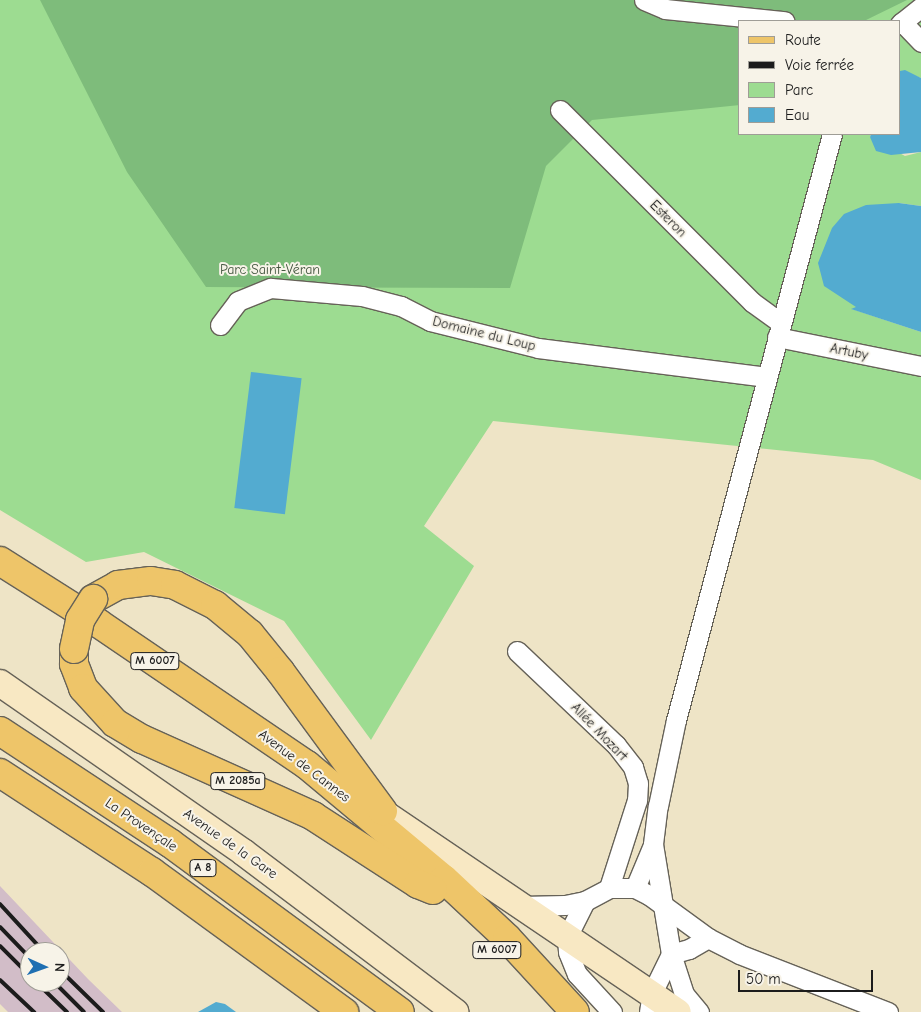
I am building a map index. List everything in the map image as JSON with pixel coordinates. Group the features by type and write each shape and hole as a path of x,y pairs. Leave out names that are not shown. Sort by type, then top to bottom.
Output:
{"main road":[{"name":"Avenue de Cannes","path":"0,561 98,623 307,765 444,879 508,938 575,1012"},
{"name":"Avenue de Cannes","path":"0,578 295,778 377,838 559,1012"},
{"name":"M 2085a","path":"433,890 418,884 313,816 142,739 115,723 102,712 83,688 74,664 74,649 80,620 93,600 118,586 151,581 175,585 215,606 250,634 280,670 383,811 567,937 650,1003 678,1012"},
{"name":"Avenue de la Gare","path":"0,683 243,852 455,1012"},
{"name":"La Provençale","path":"0,731 170,843 400,1012"},
{"path":"307,765 383,811"},
{"name":"A 8","path":"0,773 152,872 344,1012"}],"street":[{"path":"644,0 665,9 774,20"},
{"path":"921,7 901,23 921,42"},
{"name":"Esteron","path":"560,110 779,330"},
{"path":"635,888 654,844 676,720 832,135"},
{"name":"Domaine du Loup","path":"220,325 238,302 271,288 353,295 401,306 430,321 538,348 767,377"},
{"name":"Artuby","path":"779,330 921,366"},
{"name":"Allée Mozart","path":"518,651 616,745 633,767 638,783 637,800 625,847 609,888"},
{"path":"654,844 661,903 671,954 684,994 699,1012"},
{"path":"521,906 541,908 585,901 609,888 635,888 661,903 708,938 739,954 888,1012"},
{"path":"585,901 567,937 568,952 577,974 612,1012"},
{"path":"671,954 689,949 708,938"},
{"path":"650,1003 671,954"}],"shaded area":[{"path":"0,886 53,942 20,942 20,992 70,992 70,960 122,1012 8,1012 0,1004"}],"green space":[{"name":"Parc Saint-Véran","path":"0,0 921,0 921,78 901,71 901,20 738,20 738,135 871,135 870,137 905,156 921,152 921,206 899,203 857,308 852,309 921,332 921,480 873,460 493,421 424,526 474,566 371,740 284,621 144,552 86,562 0,510"},
{"path":"40,0 907,0 866,20 738,20 738,105 592,120 546,166 510,288 206,287 127,172"}],"water":[{"path":"905,70 921,78 921,152 891,155 876,151 870,137 871,135 901,135 901,71"},
{"path":"899,203 921,206 921,332 851,309 856,307 824,286 818,263 832,228 844,214 866,205"},
{"path":"251,372 302,378 285,514 234,508"},
{"path":"216,1002 225,1004 236,1012 198,1012"}],"railway":[{"path":"0,904 35,942"},
{"path":"0,927 20,948"},
{"path":"0,946 20,966"},
{"path":"0,980 34,1012"},
{"path":"70,980 103,1012"},
{"path":"46,992 67,1012"},
{"path":"64,992 84,1012"}]}
